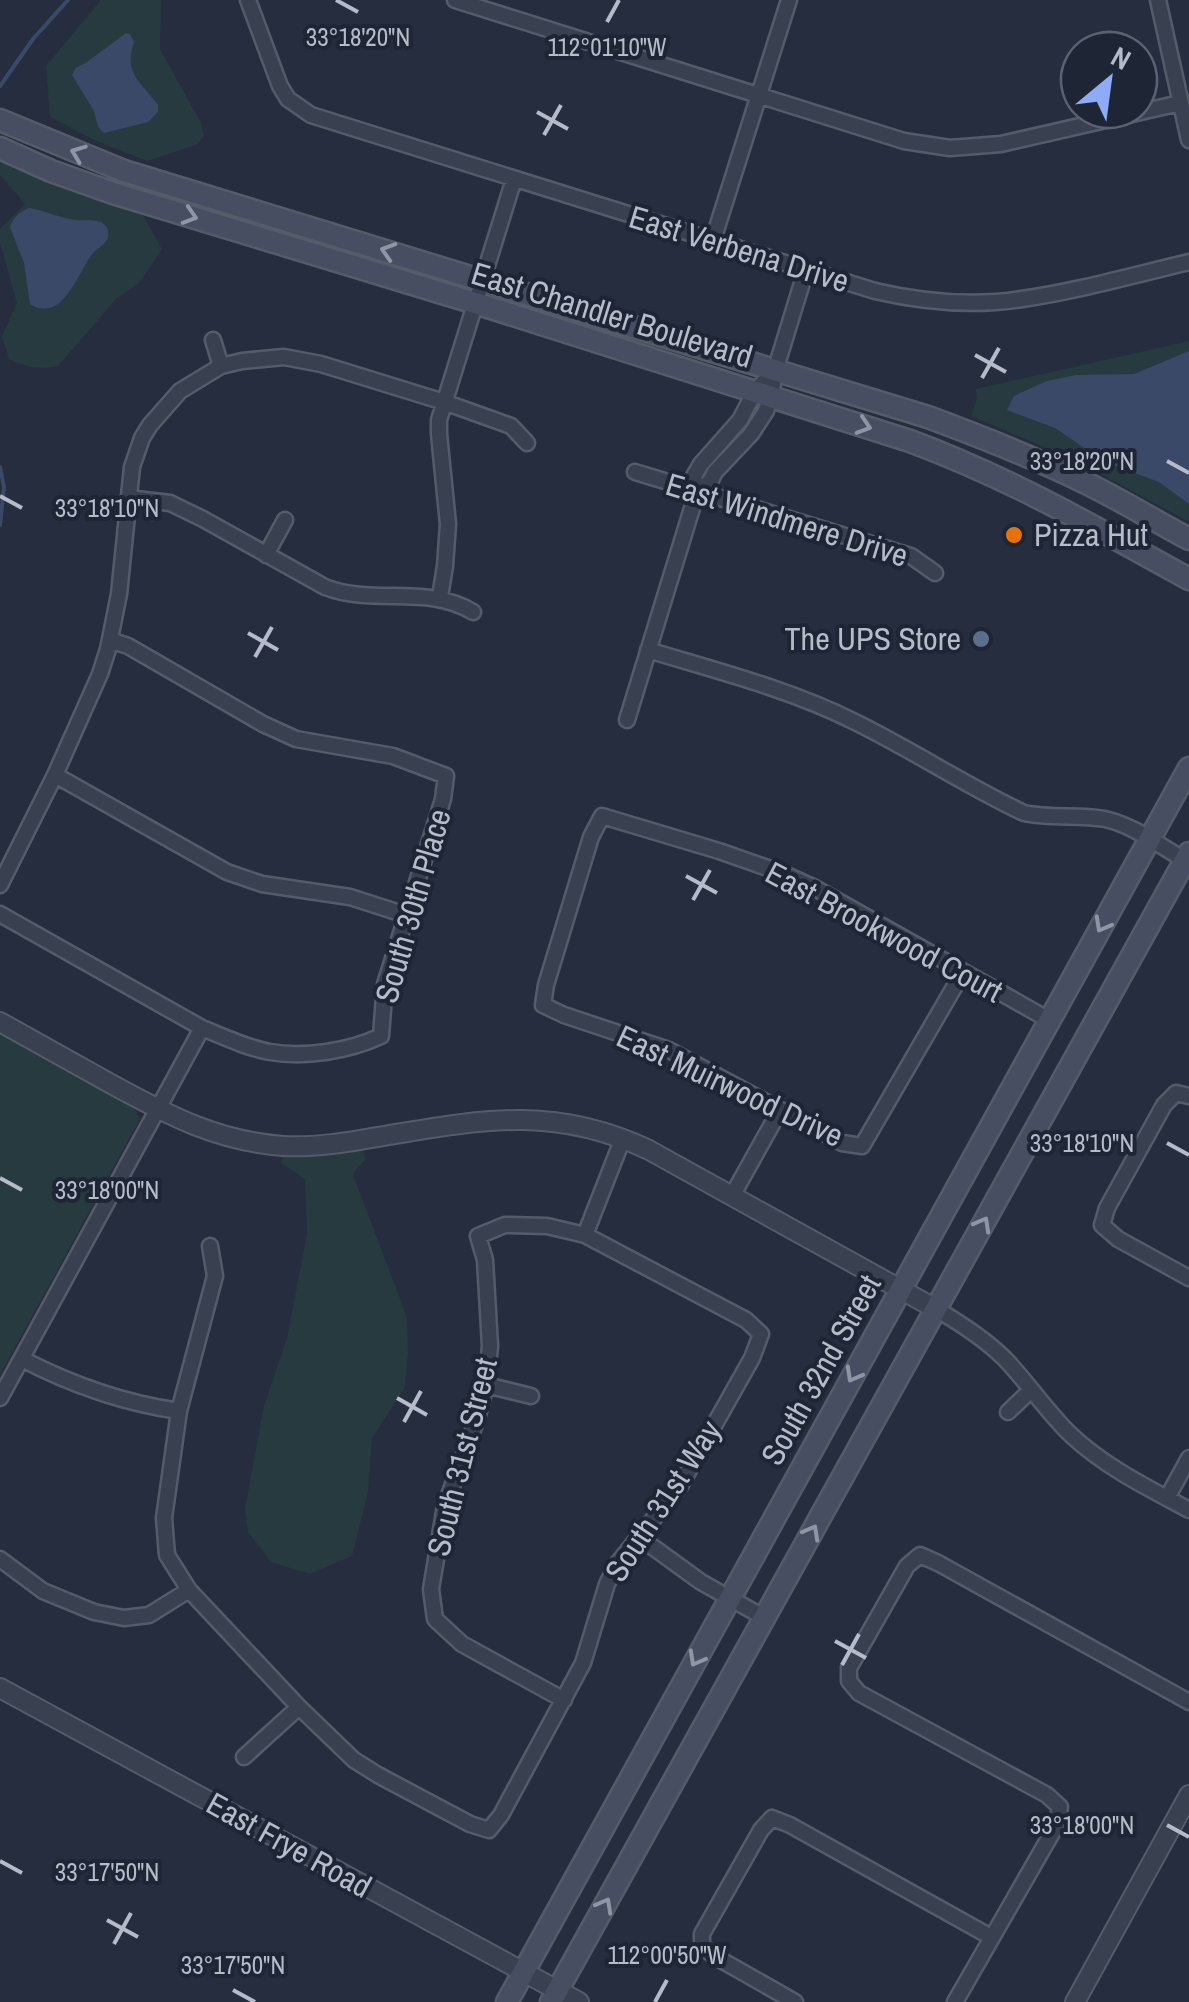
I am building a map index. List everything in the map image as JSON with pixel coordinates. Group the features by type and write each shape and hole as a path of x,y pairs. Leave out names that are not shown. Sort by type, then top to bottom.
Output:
{"main road":[{"name":"East Chandler Boulevard","path":"4,122 124,171 887,404 994,442 1090,485 1189,539"},
{"name":"East Chandler Boulevard","path":"0,148 114,192 910,441 990,473 1189,580"},
{"name":"South 32nd Street","path":"506,2002 1189,768"},
{"path":"555,1996 1187,856"}],"street":[{"name":"East Verbena Drive","path":"248,0 280,86 298,108 329,122 874,291 944,302 1022,299 1189,262"},
{"path":"454,0 904,140 950,148 1018,141 1180,102"},
{"path":"713,240 788,0"},
{"path":"1158,0 1189,140"},
{"path":"440,597 448,543 438,434 444,402 514,179"},
{"path":"626,720 697,492 694,476 760,422 763,393 775,371 806,270"},
{"path":"213,340 221,366"},
{"path":"0,885 55,776 100,674 119,594 132,467 142,438 180,390 221,366 284,357 322,364 444,402 511,426 528,443"},
{"name":"East Windmere Drive","path":"635,472 911,556 936,572"},
{"path":"128,498 170,503 344,594 440,597 473,612"},
{"path":"266,555 286,520"},
{"name":"South 30th Place","path":"110,640 128,646 296,739 393,756 446,776 443,798 385,984 381,1036 343,1048 271,1052 202,1028"},
{"path":"648,650 828,710 1024,813 1104,819 1187,856"},
{"path":"55,776 228,872 262,884 350,896 406,915"},
{"name":"East Brookwood Court","path":"543,1004 591,836 602,816 782,873 1049,1020"},
{"path":"0,914 202,1028 0,1398"},
{"name":"East Muirwood Drive","path":"543,1004 670,1050 842,1143 862,1146 963,972"},
{"path":"0,1022 157,1110 222,1136 304,1147 502,1119 563,1122 623,1138 936,1309 978,1336 1004,1359 1070,1434 1094,1454 1189,1510"},
{"path":"1183,1095 1164,1106 1102,1225 1189,1278"},
{"path":"732,1196 780,1110"},
{"path":"585,1235 623,1138"},
{"name":"South 31st Street","path":"564,1700 462,1644 435,1620 431,1589 444,1506 486,1386 490,1346 485,1260 478,1236 506,1225 546,1226 585,1235"},
{"name":"South 31st Way","path":"300,1707 354,1760 378,1775 470,1824 490,1830 501,1815 583,1663 617,1564 680,1486 752,1358 761,1334 746,1320 585,1235"},
{"path":"210,1246 216,1276 179,1411 164,1535 167,1554 189,1590 300,1707 244,1757"},
{"path":"22,1359 94,1392 179,1411"},
{"path":"486,1386 532,1396"},
{"path":"1008,1412 1031,1390"},
{"path":"1167,1498 1189,1458"},
{"path":"639,1537 701,1582 765,1618"},
{"path":"955,2002 1056,1826 1060,1807 1048,1795 859,1693 849,1680 850,1668 907,1566 920,1555 938,1563 1189,1702"},
{"path":"0,1560 43,1591 94,1612 124,1618 149,1614 189,1590"},
{"name":"East Frye Road","path":"0,1688 523,1972 555,1996 580,2002"},
{"path":"1075,2002 1189,1795"},
{"path":"794,2002 702,1946 702,1934 761,1830 772,1818 991,1938"}],"shaded area":[{"path":"101,0 161,0 160,49 201,123 204,136 198,144 147,161 50,117 46,66"},
{"path":"0,162 141,212 162,249 139,283 117,298 58,366 33,367 9,359 2,336 17,303 0,243 0,229 25,204 0,175"},
{"path":"1189,341 1189,522 1077,461 971,416 976,389"},
{"path":"0,1033 134,1107 140,1119 0,1375"},
{"path":"362,1139 365,1160 353,1174 407,1317 405,1387 372,1438 368,1492 352,1556 310,1574 271,1562 248,1532 245,1508 264,1406 287,1338 307,1234 305,1179 281,1163 285,1146"}],"water":[{"path":"126,33 134,42 132,70 158,105 158,112 148,122 104,133 72,75 76,68"},
{"path":"29,208 69,219 99,221 108,230 107,240 92,255 67,295 51,308 30,304 24,263 10,227 17,215"},
{"path":"1189,351 1189,504 1159,482 1105,462 1055,428 1007,410 1014,396 1047,381 1076,375 1134,374"}],"waterway":[{"path":"0,86 33,39 68,0"},
{"path":"0,467 4,487 0,525"}],"place":[{"name":"Pizza Hut","path":"1014,535"},
{"name":"The UPS Store","path":"981,639"}]}
